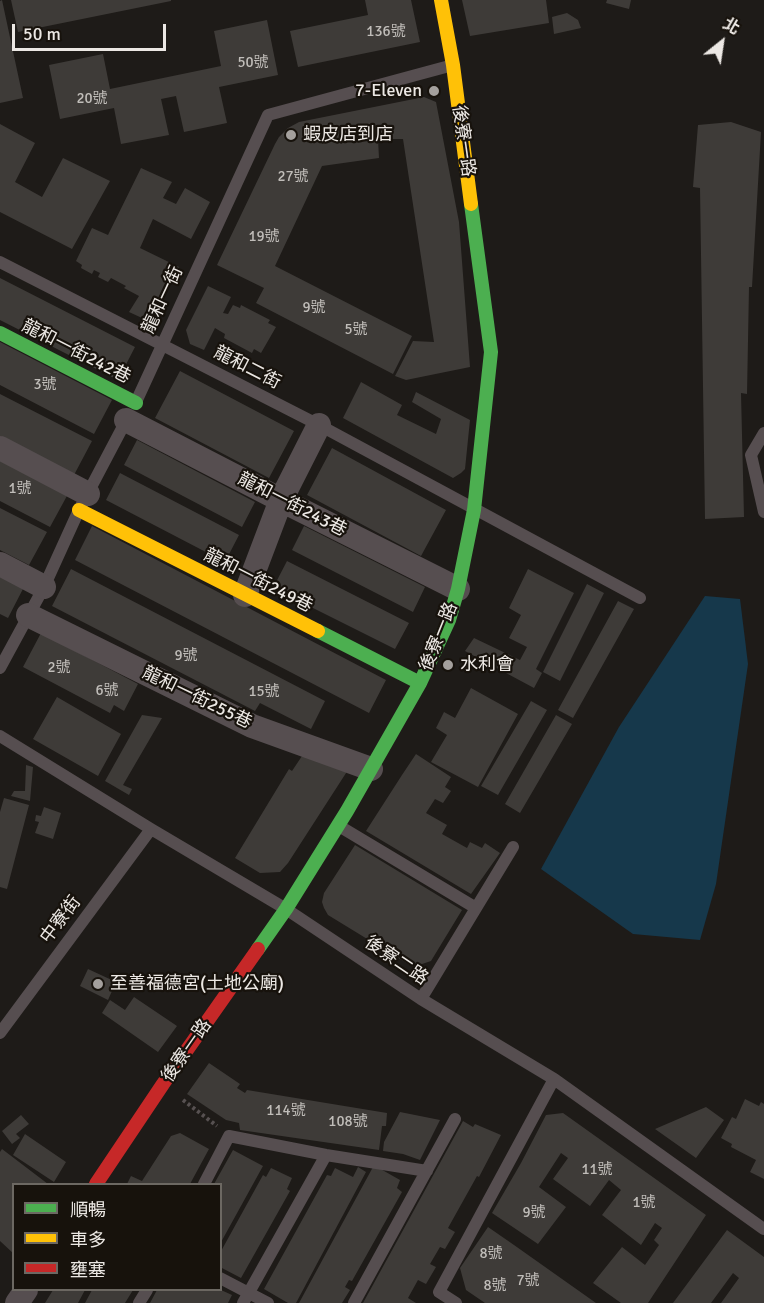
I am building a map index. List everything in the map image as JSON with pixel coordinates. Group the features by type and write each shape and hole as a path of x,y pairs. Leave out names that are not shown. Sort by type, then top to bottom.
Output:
{"street":[{"name":"後寮一路","path":"97,1183 163,1084 286,909 338,825 420,683 449,620 458,589 474,510 491,352 453,64 441,0"},
{"name":"龍和一街242巷","path":"0,333 131,412"},
{"name":"龍和一街243巷","path":"131,412 281,500 458,589"},
{"path":"245,595 281,500 319,425"},
{"path":"0,448 84,502"},
{"name":"龍和一街249巷","path":"84,502 245,595 420,683"},
{"path":"0,564 44,587"},
{"name":"龍和一街255巷","path":"28,615 252,726 371,769"}],"lane":[{"name":"龍和一街","path":"0,668 44,587 84,502 131,412 268,115 453,64"},
{"name":"龍和二街","path":"0,262 319,425 639,597"},
{"path":"764,434 751,455 764,512"},
{"name":"後寮二路","path":"0,736 286,909 421,999 554,1078 764,1229"},
{"path":"338,825 476,908"},
{"name":"中寮街","path":"0,1033 151,829"},
{"path":"421,999 513,847"},
{"path":"456,1303 439,1292 554,1078"},
{"path":"354,1303 456,1119"},
{"path":"205,1183 229,1136 326,1155 427,1171"},
{"path":"245,1298 326,1155"},
{"path":"222,1280 245,1298 268,1303"}],"path":[{"path":"163,1084 229,1136"}],"water":[{"path":"705,596 740,599 748,664 716,884 700,940 633,934 541,869 619,727"}],"building":[{"path":"2,0 23,98 0,103 0,1"},
{"path":"11,0 171,0 171,1 18,32"},
{"path":"365,0 411,0 420,42 298,67 290,31 368,15"},
{"path":"462,0 546,0 549,23 470,36"},
{"path":"607,0 631,0 629,9 606,3"},
{"path":"567,13 578,20 581,28 554,34 552,17"},
{"path":"267,20 278,75 219,87 227,123 184,132 176,96 161,99 169,135 121,144 114,108 60,119 49,65 103,54 110,89 221,66 214,31"},
{"path":"424,97 436,102 459,222 470,367 406,380 395,376 413,341 434,342 403,139 378,139 379,158 322,166 275,266 412,336 393,374 256,303 264,288 217,265 275,144 288,128 299,122"},
{"path":"731,122 761,132 752,287 749,287 747,394 741,393 744,517 705,519 700,188 693,187 698,125"},
{"path":"0,124 35,143 15,182 42,197 63,158 110,181 72,249 0,212"},
{"path":"141,168 172,182 163,198 176,204 185,188 210,202 191,239 153,219 140,248 179,267 156,314 142,318 129,312 139,296 111,278 108,282 98,277 100,273 94,270 92,274 81,268 82,265 76,261 92,228 108,235"},
{"path":"0,278 135,347 118,380 0,320"},
{"path":"208,286 231,297 223,313 228,314 233,305 240,308 241,305 270,320 268,323 276,327 261,353 254,349 252,353 224,338 225,334 215,328 204,350 190,344 186,330"},
{"path":"0,342 112,400 94,434 0,385"},
{"path":"180,371 294,431 269,478 155,418"},
{"path":"361,382 402,405 397,415 436,434 441,419 412,402 416,392 470,420 465,469 453,478 343,418"},
{"path":"0,394 92,441 74,475 0,436"},
{"path":"137,440 255,502 242,527 124,465"},
{"path":"332,448 446,510 421,556 307,495"},
{"path":"0,458 68,494 50,527 0,501"},
{"path":"120,473 239,535 225,562 106,500"},
{"path":"0,508 47,532 29,565 0,550"},
{"path":"92,526 386,680 369,713 75,560"},
{"path":"304,526 425,587 413,612 292,550"},
{"path":"287,561 409,623 395,649 273,588"},
{"path":"71,569 325,701 311,729 260,703 255,711 52,606"},
{"path":"528,569 574,593 536,669 542,673 534,688 465,651 474,638 520,660 527,647 509,638 521,615 509,608"},
{"path":"0,571 25,585 8,618 0,614"},
{"path":"587,584 604,593 560,681 543,672"},
{"path":"618,601 634,609 573,718 558,710"},
{"path":"41,633 138,684 124,711 114,705 110,713 23,667"},
{"path":"471,688 518,714 478,787 431,762 447,735 436,728 444,712 455,718"},
{"path":"57,697 121,734 98,776 33,739"},
{"path":"531,701 547,710 498,795 481,786"},
{"path":"142,715 162,718 123,785 132,789 129,795 105,781"},
{"path":"556,715 572,724 520,813 505,804"},
{"path":"310,744 357,756 288,863 280,872 260,873 235,858 289,769 292,771"},
{"path":"416,754 451,777 445,787 451,791 443,803 435,799 426,813 447,825 442,834 467,848 470,842 482,848 485,843 500,853 471,894 366,831"},
{"path":"26,765 33,767 30,801 11,796 14,791 25,791"},
{"path":"4,798 29,805 7,889 0,887 0,812"},
{"path":"44,807 61,813 53,839 35,833 39,822 35,821 36,815 41,816"},
{"path":"355,845 462,910 431,961 413,967 328,915 322,902 324,893"},
{"name":"至善福德宮(土地公廟)","path":"88,969 116,982 108,1000 80,986"},
{"path":"134,997 177,1026 158,1052 102,1013 110,1000 125,1010"},
{"path":"209,1063 240,1084 237,1088 245,1093 247,1090 387,1113 386,1126 382,1126 379,1150 240,1130 239,1123 226,1120 187,1094"},
{"path":"745,1099 759,1106 761,1102 764,1104 764,1179 750,1172 756,1160 731,1147 732,1144 721,1138 732,1117 736,1119"},
{"path":"706,1107 724,1120 696,1158 655,1129"},
{"path":"400,1112 440,1120 420,1160 403,1154 383,1151 384,1142"},
{"path":"563,1113 706,1215 648,1303 621,1303 593,1283 622,1247 645,1265 659,1245 654,1240 662,1228 655,1223 641,1245 602,1215 621,1190 609,1180 590,1206 553,1179 568,1158 561,1153 539,1187 566,1207 538,1244 492,1213 546,1115"},
{"path":"21,1115 29,1124 16,1134 20,1138 12,1144 2,1131"},
{"path":"463,1121 473,1127 475,1124 501,1135 448,1228 455,1232 445,1249 440,1247 430,1264 436,1267 426,1284 418,1280 408,1298 416,1303 363,1303"},
{"path":"180,1133 209,1149 191,1183 128,1183 131,1176 142,1181 171,1136"},
{"path":"25,1134 66,1162 54,1182 13,1155"},
{"path":"2,1149 47,1183 12,1183 12,1252 0,1241 0,1152"},
{"path":"233,1150 263,1166 222,1240 222,1183 215,1183"},
{"path":"358,1167 366,1172 296,1303 288,1303 264,1289 327,1175 331,1176 335,1168 353,1177"},
{"path":"373,1167 400,1180 397,1188 402,1192 352,1281 349,1280 345,1287 350,1290 342,1303 299,1303"},
{"path":"271,1168 292,1178 287,1189 290,1191 241,1278 222,1268 222,1249 263,1175 266,1177"},
{"path":"488,1227 596,1303 485,1303 466,1290 460,1268"},
{"path":"727,1230 764,1257 764,1303 721,1303 739,1278 733,1273 711,1303 673,1303"},
{"path":"222,1290 232,1295 228,1303 150,1303 156,1291"},
{"path":"52,1291 84,1291 78,1303 45,1303"},
{"path":"91,1291 132,1291 125,1303 85,1303"}],"traffic: fast":[{"path":"258,949 286,909 347,811 420,683 449,620 458,589 474,510 491,352 471,204"},
{"path":"0,333 136,403"},
{"path":"318,631 420,683"}],"traffic: slow":[{"path":"441,0 453,65 471,204"},
{"path":"79,510 318,631"}],"traffic: jam":[{"path":"97,1183 258,949"}],"place":[{"name":"7-Eleven","path":"434,91"},
{"name":"蝦皮店到店","path":"291,135"},
{"name":"水利會","path":"448,665"},
{"name":"至善福德宮(土地公廟)","path":"98,984"}]}
